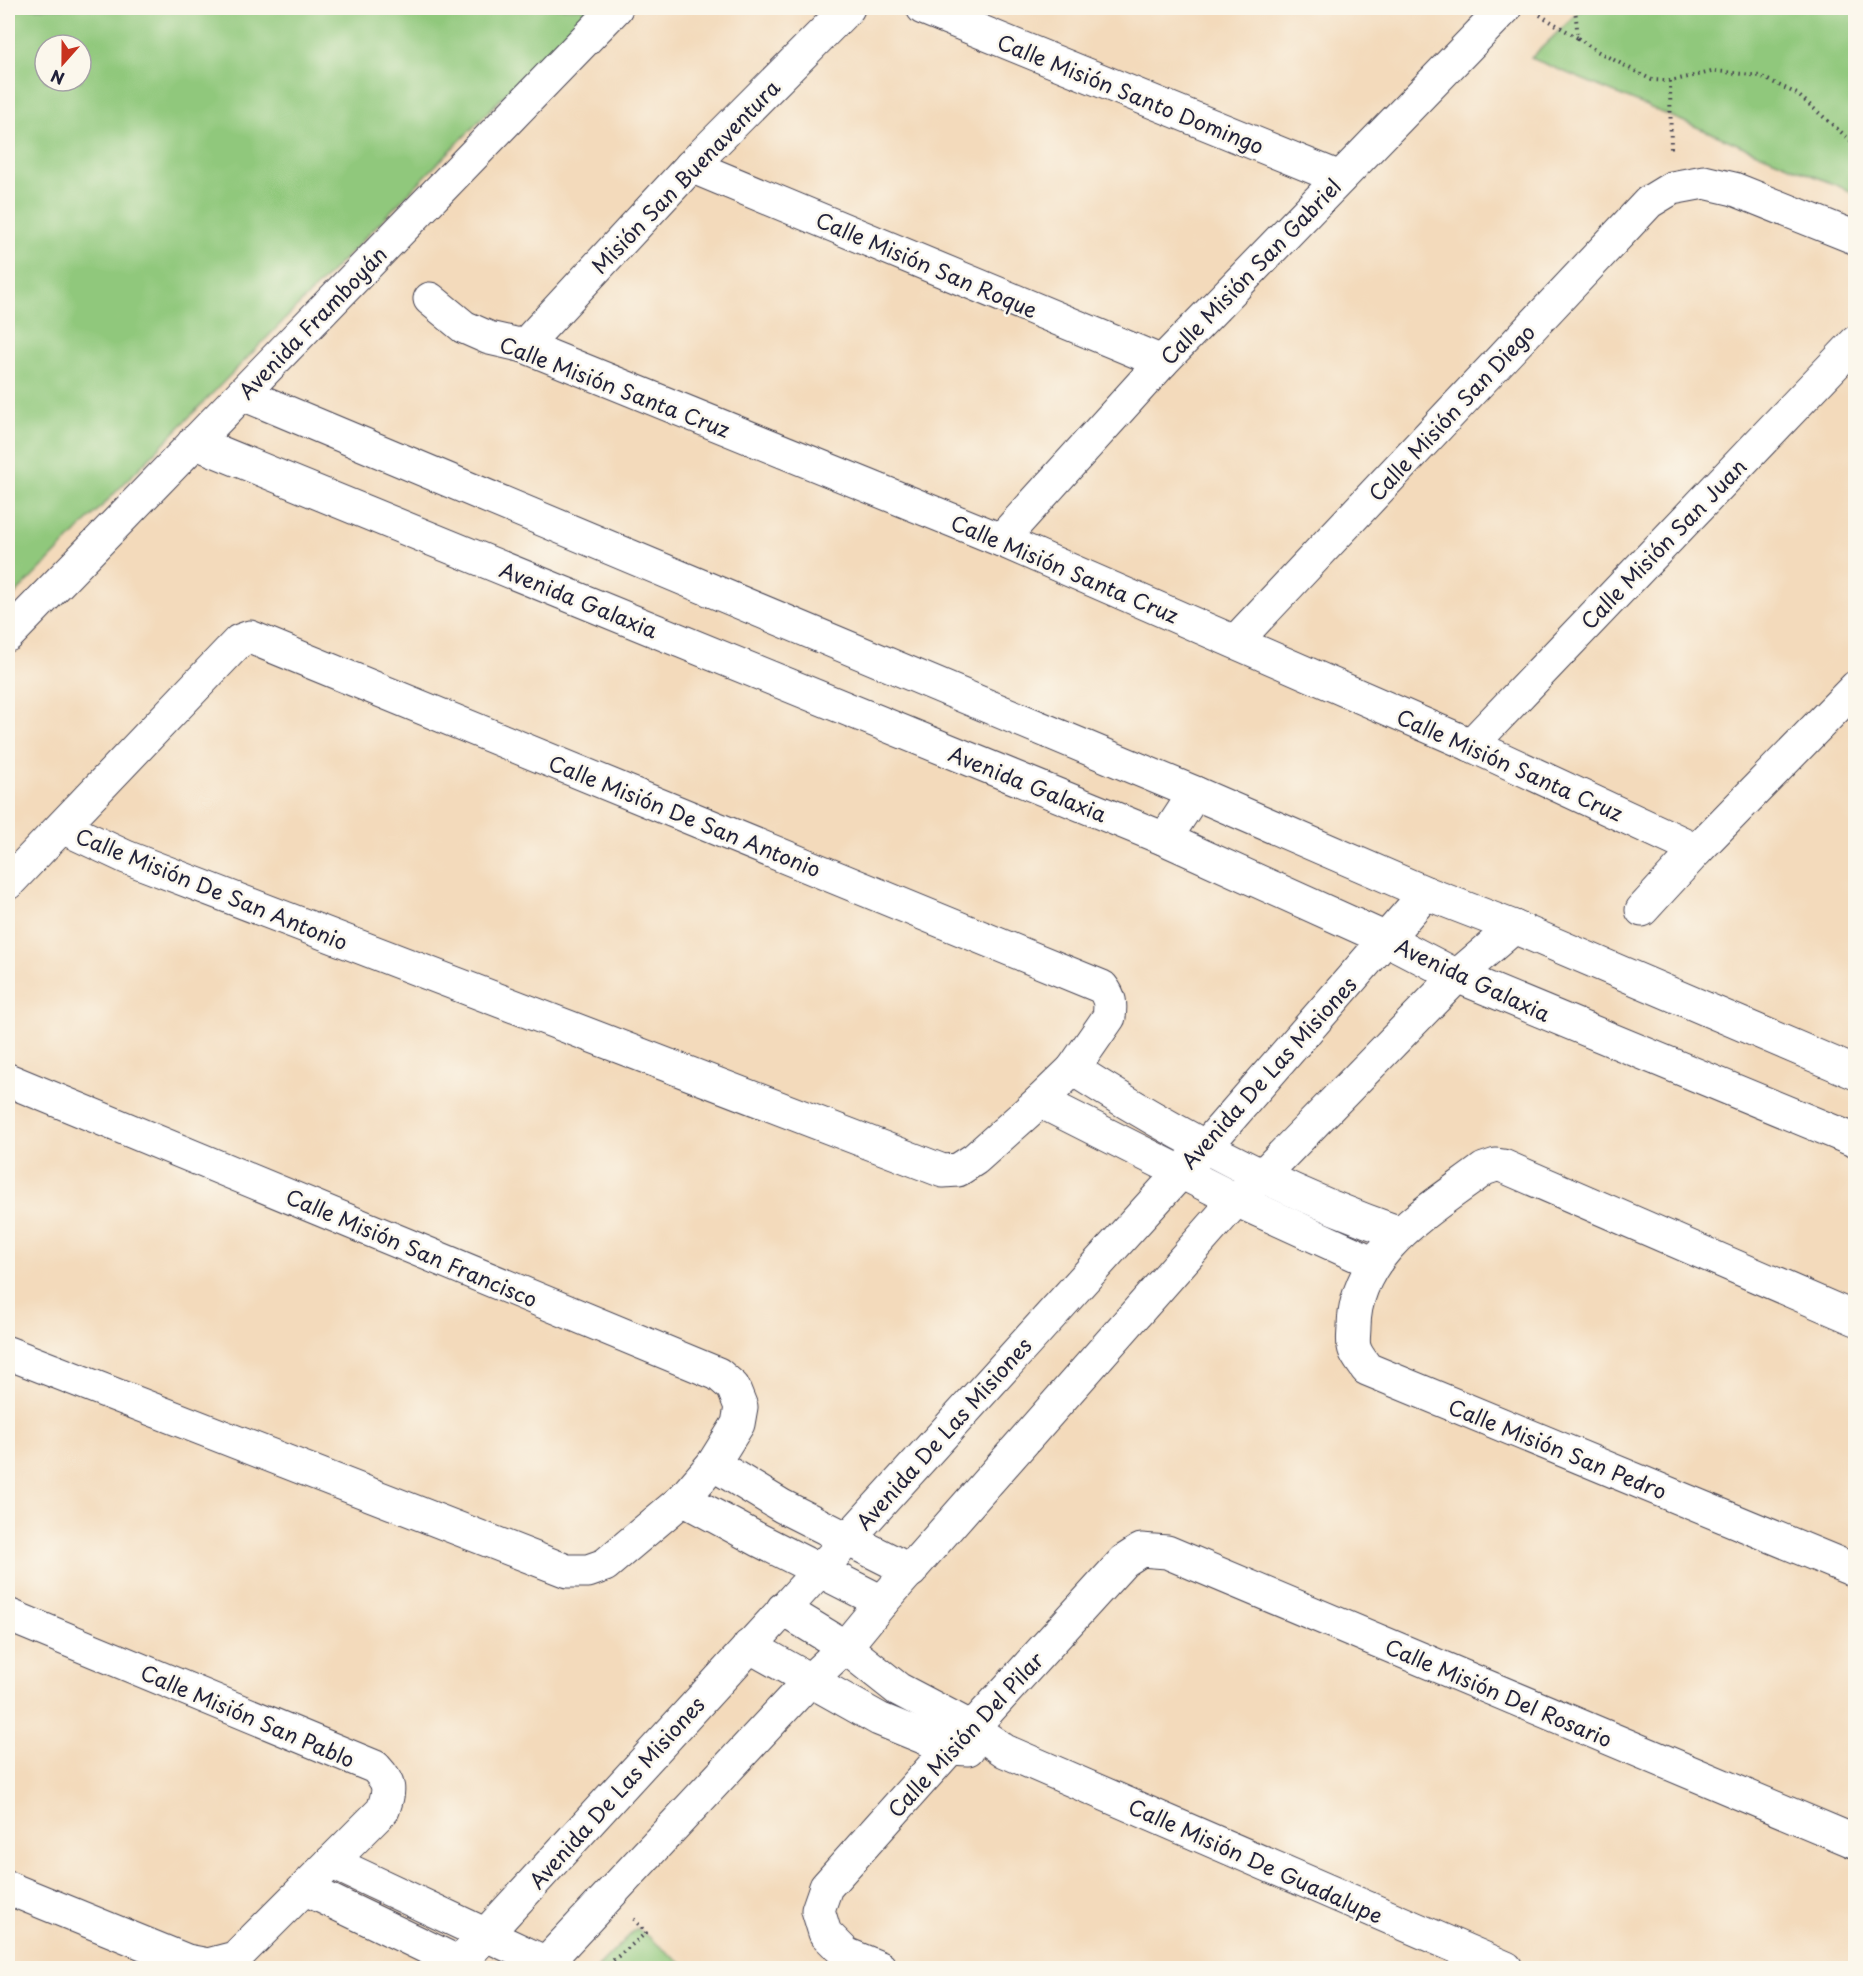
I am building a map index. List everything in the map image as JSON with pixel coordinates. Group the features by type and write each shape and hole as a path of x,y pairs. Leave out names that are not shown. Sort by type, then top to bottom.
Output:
{"street":[{"name":"Avenida Framboyán","path":"8,635 616,8"},
{"name":"Misión San Buenaventura","path":"524,346 692,166 848,8"},
{"name":"Calle Misión Santo Domingo","path":"923,8 1340,178"},
{"name":"Calle Misión San Gabriel","path":"1001,540 1162,362 1340,178 1519,9"},
{"name":"Calle Misión San Roque","path":"692,166 1162,362"},
{"path":"1672,188 1704,182 1734,189 1856,238"},
{"name":"Calle Misión San Diego","path":"1236,641 1649,202 1672,188"},
{"name":"Calle Misión Santa Cruz","path":"430,299 464,327 489,338 524,346 1001,540 1471,745 1697,850"},
{"name":"Calle Misión San Juan","path":"1471,745 1856,342"},
{"path":"243,394 1195,793 1426,893 1514,927 1856,1073"},
{"name":"Avenida Galaxia","path":"194,442 1165,839 1386,939 1457,976 1856,1141"},
{"name":"Calle Misión De San Antonio","path":"243,638 256,638 1102,987 1109,996 1109,1017 1073,1069 975,1159 957,1170 943,1171 126,857 62,827 239,641 243,638"},
{"path":"1642,910 1697,850 1856,687"},
{"path":"1165,839 1195,793"},
{"path":"8,883 62,827"},
{"name":"Avenida De Las Misiones","path":"462,1967 485,1935 819,1571 1180,1172 1206,1147 1426,893"},
{"path":"331,1862 485,1935 544,1966 810,1680 845,1647 1236,1200 1457,976 1514,927"},
{"path":"1073,1069 1140,1111 1262,1176 1343,1213 1400,1233"},
{"name":"Calle Misión San Francisco","path":"8,1080 718,1374 733,1387 741,1407 738,1425 713,1464 683,1499 605,1565 588,1571 567,1571 8,1353"},
{"path":"1040,1101 1236,1200 1374,1263"},
{"name":"Calle Misión San Pedro","path":"1856,1319 1503,1166 1496,1165 1484,1169 1400,1233 1374,1263 1358,1293 1354,1317 1354,1349 1367,1369 1856,1571"},
{"path":"713,1464 765,1497 911,1571"},
{"path":"683,1499 882,1602"},
{"name":"Calle Misión Del Pilar","path":"880,1968 846,1954 825,1932 818,1910 826,1887 1124,1561 1142,1550"},
{"name":"Calle Misión Del Rosario","path":"1142,1550 1167,1552 1856,1842"},
{"name":"Calle Misión De Guadalupe","path":"783,1609 845,1647 961,1738"},
{"name":"Calle Misión San Pablo","path":"8,1615 375,1767 386,1779 388,1794 382,1810 235,1958 208,1965 187,1961 8,1887"},
{"name":"Calle Misión De Guadalupe","path":"749,1646 879,1719 1005,1751 1506,1968"},
{"path":"306,1889 462,1967"}],"path":[{"path":"1575,8 1578,38"},
{"path":"1519,9 1578,38 1595,50 1652,80 1670,81 1716,71 1760,76 1797,94 1856,145"},
{"path":"1670,81 1672,188"},
{"path":"604,1968 646,1933 627,1912"}],"green space":[{"path":"8,8 590,8 8,602"},
{"path":"1583,8 1855,8 1855,193 1531,58"},
{"path":"637,1928 687,1968 597,1968"}]}
